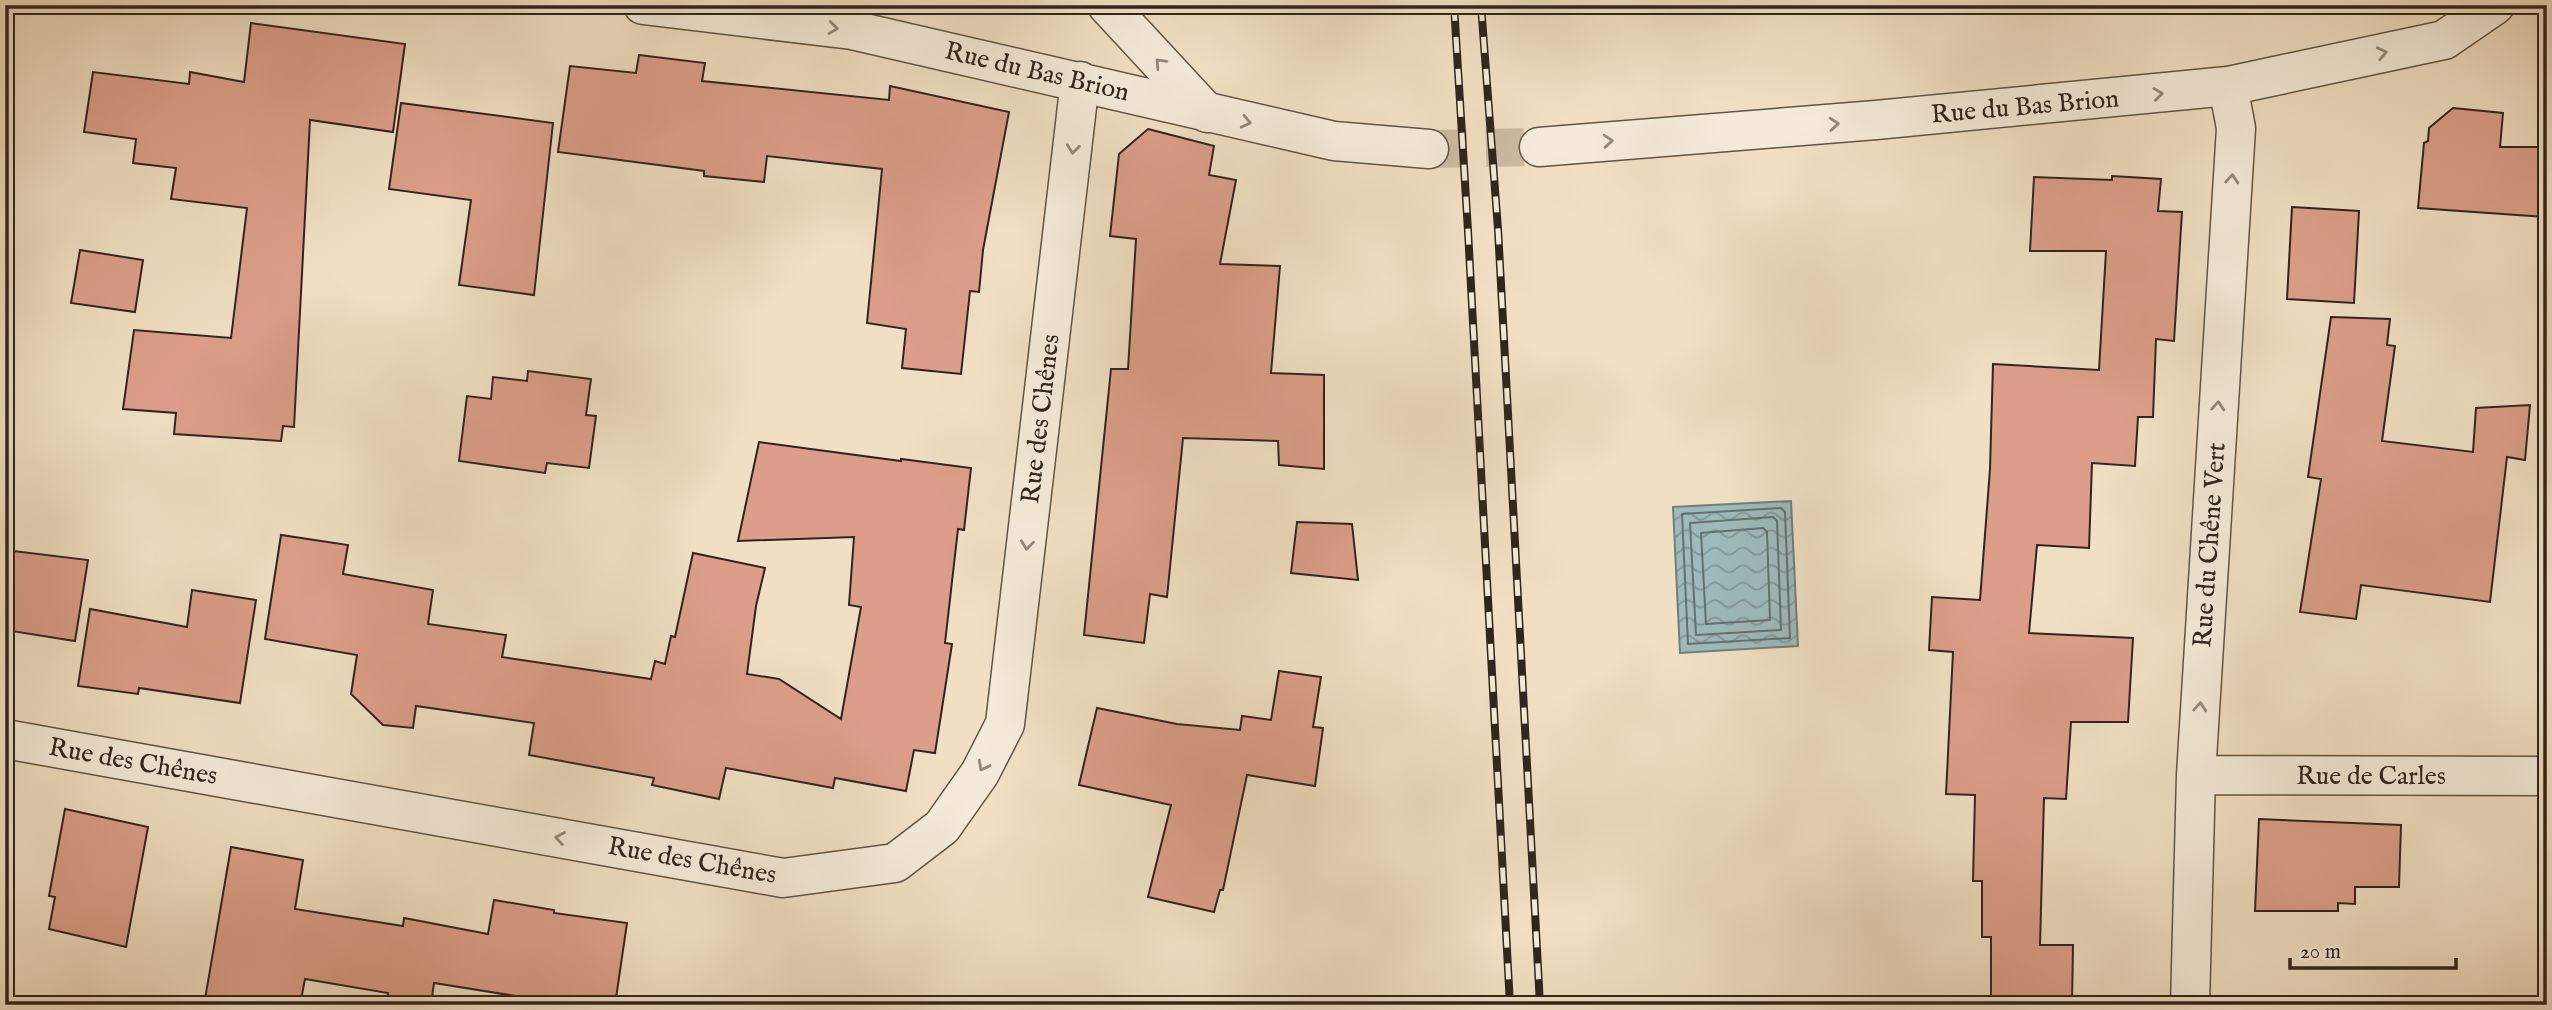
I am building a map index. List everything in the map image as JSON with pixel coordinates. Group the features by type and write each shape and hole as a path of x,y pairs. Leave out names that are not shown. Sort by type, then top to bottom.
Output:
{"street":[{"name":"Rue du Bas Brion","path":"643,5 852,30 1334,141 1429,149"},
{"path":"1107,5 1207,113"},
{"name":"Rue du Bas Brion","path":"1539,146 1876,120 2228,86 2444,40 2495,5"},
{"name":"Rue des Chênes","path":"5,739 783,878 895,863 942,827 980,773 1005,724 1080,81"},
{"name":"Rue du Chêne Vert","path":"2190,1005 2196,775 2235,128 2228,86"},
{"name":"Rue de Carles","path":"2196,775 2547,776"}],"water":[{"path":"1791,501 1798,646 1680,653 1673,507"}],"building":[{"path":"251,23 405,44 393,132 310,120 294,427 283,426 281,441 174,434 176,413 123,409 134,330 231,338 247,208 171,199 176,168 133,163 136,139 84,132 93,72 189,84 190,72 244,82"},
{"path":"639,55 705,63 702,81 889,100 890,86 1009,112 983,250 979,292 970,291 961,374 902,368 906,329 867,323 882,169 767,156 764,182 704,176 704,171 558,152 570,66 636,73"},
{"path":"401,103 553,123 534,295 459,285 471,200 389,189"},
{"path":"2453,108 2503,113 2500,147 2547,147 2547,217 2418,208 2424,143 2428,141 2429,128"},
{"path":"1148,129 1214,146 1209,175 1236,180 1220,264 1280,266 1271,373 1324,375 1324,469 1279,465 1278,441 1183,438 1167,597 1150,594 1144,643 1084,635 1111,369 1128,369 1136,239 1110,236 1119,154"},
{"path":"2112,176 2161,179 2158,211 2182,212 2174,341 2156,339 2153,417 2138,417 2135,466 2092,463 2089,548 2037,545 2029,633 2133,638 2128,722 2071,722 2066,799 2044,798 2040,945 2073,945 2072,1005 1991,1005 1991,937 1982,937 1982,881 1973,881 1975,795 1946,794 1953,652 1929,650 1932,597 1980,600 1990,469 1993,364 2099,370 2106,251 2030,251 2034,177 2112,180"},
{"path":"2292,207 2359,211 2354,303 2287,299"},
{"path":"80,250 143,260 135,312 71,303"},
{"path":"2331,317 2390,319 2387,345 2395,346 2382,441 2473,452 2476,408 2530,405 2525,460 2507,457 2490,602 2361,585 2356,619 2300,612 2321,479 2308,477"},
{"path":"528,371 591,379 586,415 596,416 589,468 547,463 545,473 459,461 467,396 491,399 493,377 527,381"},
{"path":"759,442 971,468 964,530 958,529 945,643 952,644 935,753 914,750 906,791 835,778 833,788 726,768 719,799 652,785 654,778 529,755 534,723 416,706 413,728 383,725 351,694 357,655 265,639 281,535 348,545 343,574 433,590 428,624 506,635 502,657 651,679 655,661 665,664 671,636 675,637 693,553 765,568 756,606 747,674 779,679 841,719 861,607 849,605 854,537 738,541"},
{"path":"1297,522 1352,524 1358,580 1291,573"},
{"path":"5,550 88,560 75,641 5,630"},
{"path":"192,590 256,600 240,703 139,688 138,694 78,686 90,609 187,627"},
{"path":"1279,671 1321,677 1313,727 1323,728 1315,786 1247,775 1223,890 1220,890 1214,912 1148,897 1171,805 1079,785 1097,708 1177,724 1240,730 1242,716 1271,720"},
{"path":"65,809 148,827 126,947 49,929 55,897 49,896"},
{"path":"2259,819 2401,825 2399,887 2355,887 2355,904 2338,903 2338,911 2255,911"},
{"path":"231,847 303,860 295,909 403,926 404,918 488,934 494,900 554,910 554,913 627,923 615,1005 572,1005 434,983 431,1005 386,1005 388,993 305,979 300,1005 204,1005"}],"tunnel":[{"path":"1429,149 1539,147"}],"railway":[{"path":"1454,5 1510,1005"},
{"path":"1481,5 1498,229 1540,1005"}]}
